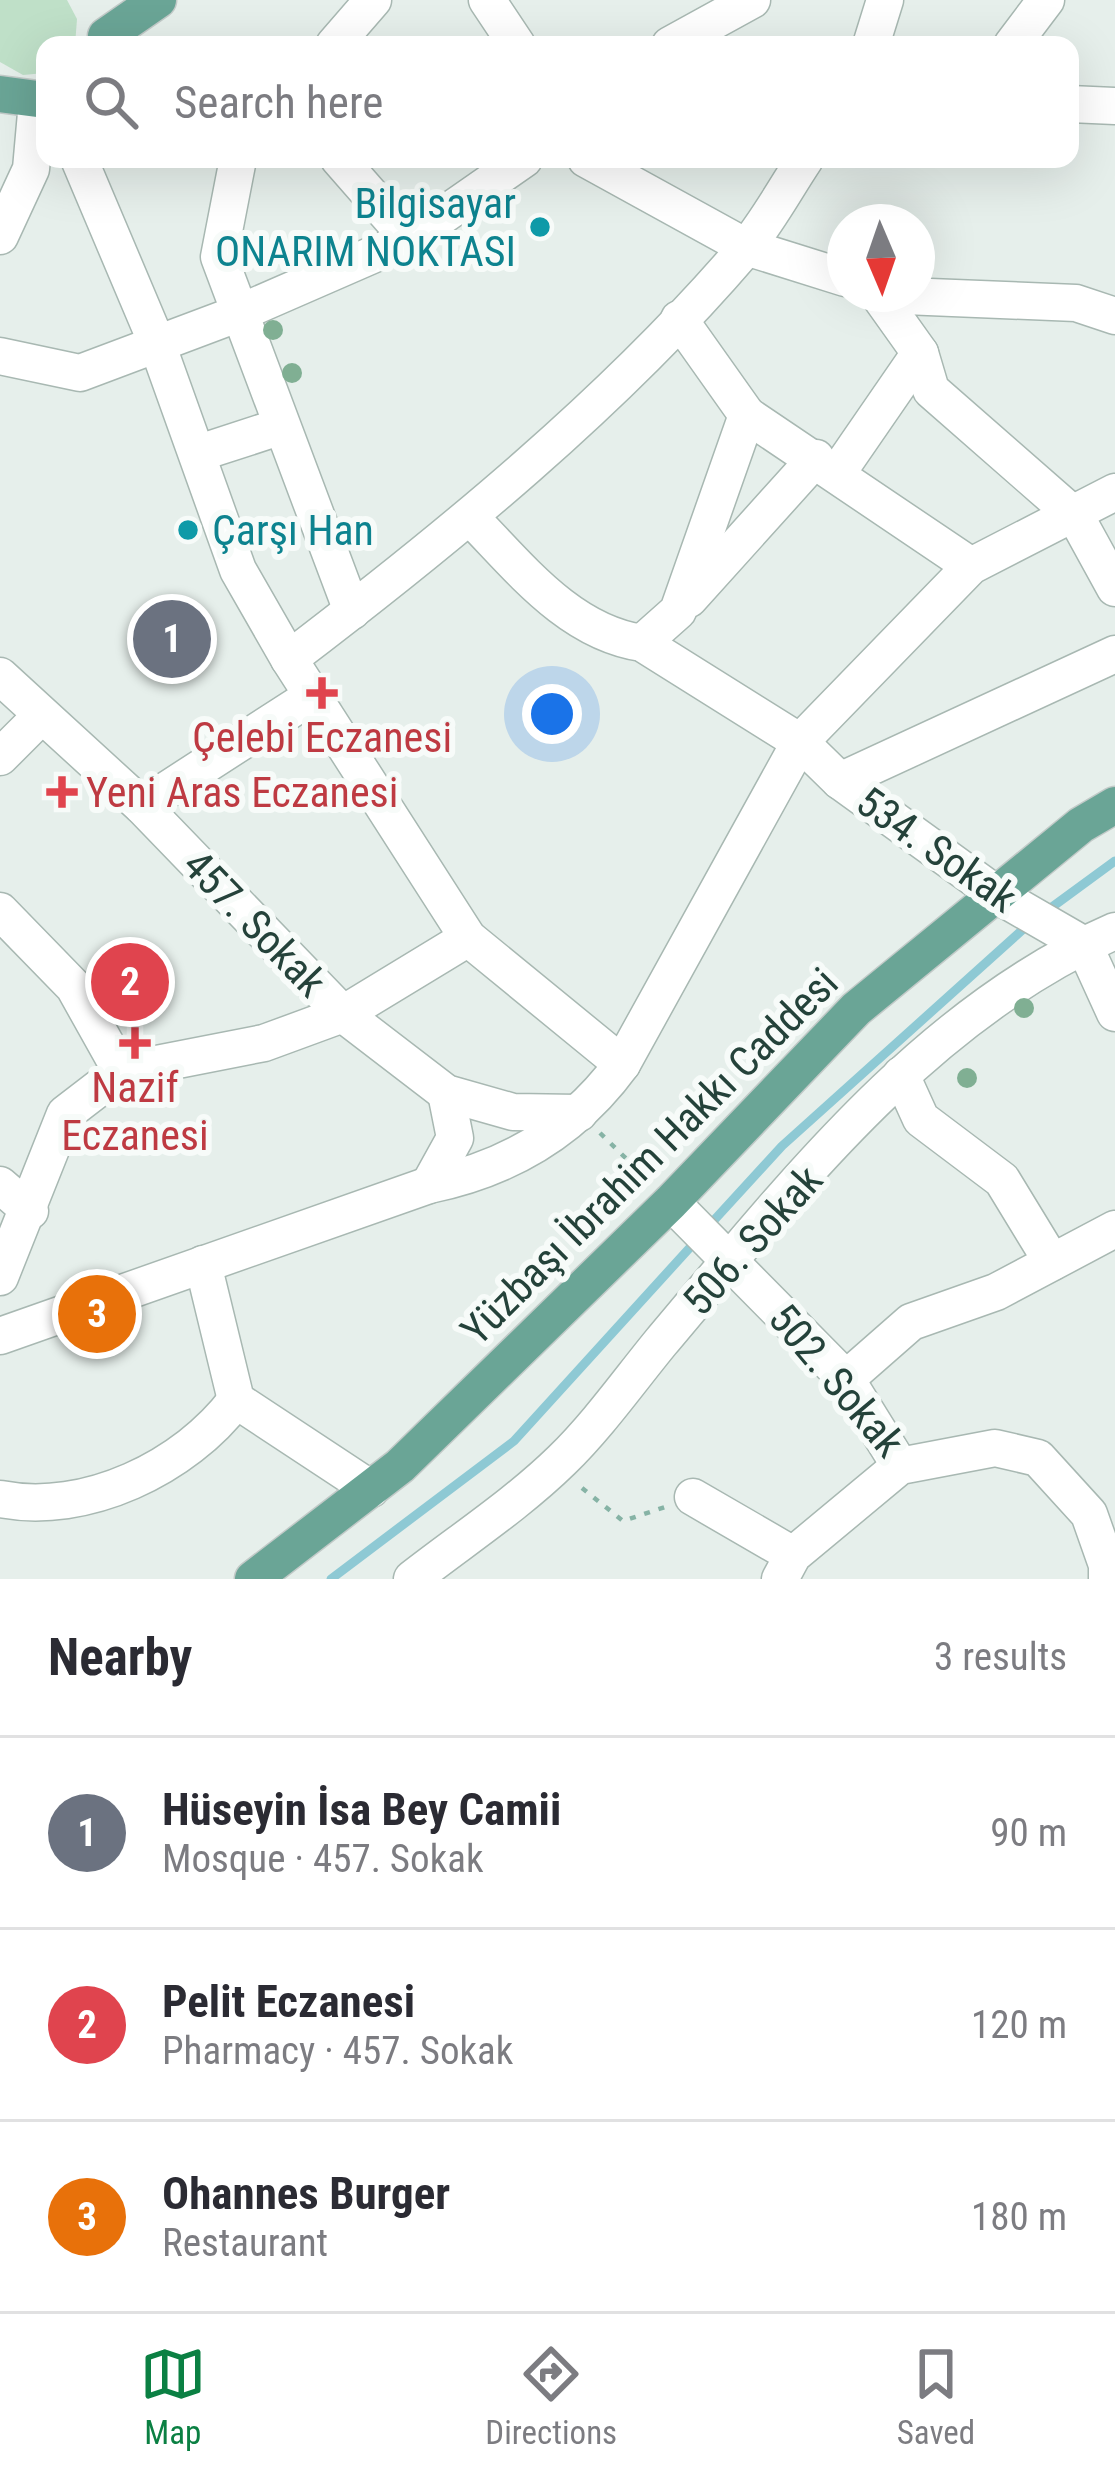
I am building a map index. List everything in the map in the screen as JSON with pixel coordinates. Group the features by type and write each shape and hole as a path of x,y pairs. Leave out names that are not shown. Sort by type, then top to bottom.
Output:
{"main road":[{"path":"104,27 158,0"},
{"path":"0,94 36,100"},
{"name":"Yüzbaşı İbrahim Hakkı Caddesi","path":"253,1579 371,1489 684,1215 856,1009 1081,825 1115,805"}],"street":[{"path":"342,36 373,0"},
{"path":"487,0 511,36"},
{"path":"686,36 752,0"},
{"path":"874,36 885,0"},
{"path":"1019,36 1046,0"},
{"path":"1079,104 1115,106"},
{"path":"0,236 32,169 36,139"},
{"path":"83,168 156,341 238,570 289,658 468,938 622,1064"},
{"path":"236,168 219,257 279,427 352,610"},
{"path":"347,168 409,239"},
{"path":"0,356 80,373 237,314 409,239 511,168"},
{"path":"602,168 746,247 827,272"},
{"path":"289,658 471,518 679,319 746,247 799,168"},
{"path":"935,297 1076,303 1115,316"},
{"path":"891,312 920,353 931,390 1076,517 1115,588"},
{"path":"679,319 747,415 970,566"},
{"path":"642,643 827,465 920,353"},
{"path":"678,611 747,415"},
{"path":"199,453 279,427"},
{"path":"0,1336 429,1185 490,1168 551,1136 579,1113 622,1064 800,742 970,566 1076,517 1115,492"},
{"name":"534. Sokak","path":"471,518 554,602 616,639 642,643 800,742 840,781 999,896 1099,938"},
{"path":"840,781 1115,654"},
{"name":"457. Sokak","path":"0,676 142,806 343,1014 446,1093"},
{"path":"142,806 312,696"},
{"path":"0,757 40,717"},
{"path":"0,911 74,987 121,1072"},
{"path":"0,1277 65,1114 121,1072 263,1042 343,1014 468,938"},
{"path":"1099,938 1115,1013"},
{"name":"506. Sokak","path":"412,1579 555,1466 729,1256 901,1076 954,1027 1099,938"},
{"path":"901,1076 920,1119 1002,1180 1052,1262"},
{"path":"429,1185 455,1138 446,1093 513,1112 579,1113"},
{"path":"0,1185 30,1211"},
{"name":"502. Sokak","path":"684,1215 846,1379 900,1466 995,1448 1038,1458 1089,1514 1108,1565 1107,1579"},
{"path":"846,1379 911,1322 996,1292 1115,1229"},
{"path":"203,1264 236,1400 371,1489"},
{"path":"0,1499 59,1499 146,1474 189,1451 236,1400"},
{"path":"693,1498 786,1567 900,1466"}],"path":[{"path":"579,1113 684,1215"},
{"path":"555,1466 622,1521 693,1498"}],"green space":[{"path":"0,0 67,0 77,19 76,36 36,36 36,74 23,75 0,62"}],"waterway":[{"path":"1048,910 1115,861"},
{"path":"706,1229 782,1146 1029,924"},
{"path":"331,1579 514,1441 695,1242"}],"place":[{"name":"Bilgisayar ONARIM NOKTASI","path":"540,227"},
{"name":"Çarşı Han","path":"188,530"},
{"name":"Hüseyin İsa Bey Camii","path":"172,639"},
{"name":"Çelebi Eczanesi","path":"322,693"},
{"name":"Yeni Aras Eczanesi","path":"62,792"},
{"name":"Pelit Eczanesi","path":"130,982"},
{"name":"Nazif Eczanesi","path":"135,1043"},
{"name":"Ohannes Burger","path":"97,1314"}]}
